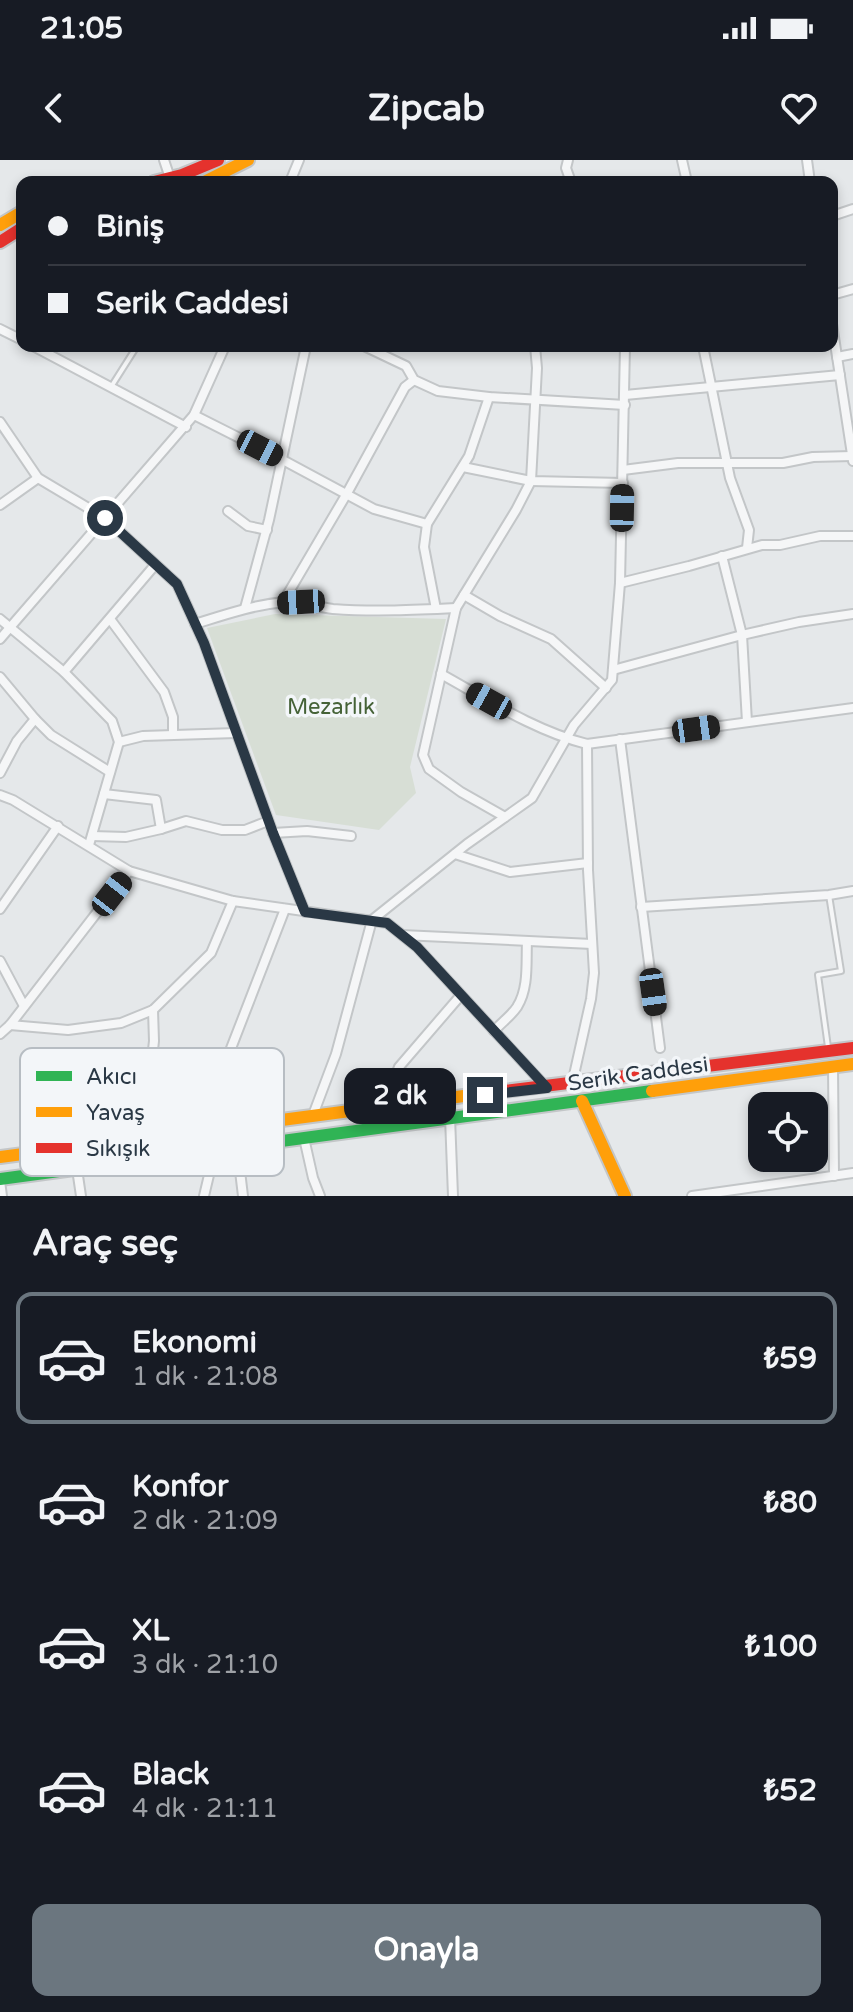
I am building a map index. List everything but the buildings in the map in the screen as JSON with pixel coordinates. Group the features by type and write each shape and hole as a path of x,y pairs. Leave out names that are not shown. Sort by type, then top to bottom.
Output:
{"main road":[{"path":"175,176 218,160"},
{"path":"216,176 248,160"},
{"name":"Serik Caddesi","path":"284,1119 853,1048"},
{"name":"Serik Caddesi","path":"284,1140 853,1064"},
{"path":"582,1101 625,1196"},
{"name":"Serik Caddesi","path":"0,1157 20,1154"},
{"name":"Serik Caddesi","path":"0,1180 24,1176"}],"street":[{"path":"44,352 186,427"},
{"path":"0,639 186,427 222,352"},
{"path":"245,608 267,530 305,352"},
{"path":"377,352 406,366 414,380 438,391 536,400 625,400 840,375"},
{"path":"505,817 429,769 423,755 456,608 531,481 536,352"},
{"path":"313,1115 336,1054 372,920 532,798 574,725 612,680 620,583 625,352"},
{"path":"704,352 730,478 749,530 747,548"},
{"path":"623,470 678,463 783,463 813,457 853,458 836,352"},
{"path":"837,357 853,354"},
{"path":"283,602 405,387 414,380"},
{"path":"436,609 424,547 427,524 469,456 489,397"},
{"path":"194,415 374,509 427,524"},
{"path":"0,422 38,478 105,518 177,584 204,643 268,821 305,912"},
{"path":"463,467 531,481 623,483"},
{"path":"0,505 38,478"},
{"path":"228,511 248,526 267,530"},
{"path":"620,583 747,548 820,536 853,536"},
{"path":"722,556 742,635 747,722"},
{"path":"64,672 155,565"},
{"path":"464,595 500,616 551,639 606,688"},
{"path":"195,624 245,608 283,602 343,609 456,608"},
{"path":"613,670 742,635 853,614"},
{"path":"0,619 64,672 112,721 119,742 90,841"},
{"path":"110,619 164,692 173,717 173,734"},
{"path":"441,674 513,714 566,739 587,744 853,708"},
{"path":"0,677 51,735 110,772"},
{"path":"0,773 17,741 35,719"},
{"path":"119,742 143,736 236,733"},
{"path":"620,739 660,1048"},
{"path":"572,1084 594,973 588,863 587,744"},
{"path":"104,794 156,800 161,829"},
{"path":"0,795 90,841 129,871 233,901 387,923 417,947 547,1088"},
{"path":"90,841 126,837 186,821 222,830 245,830 268,821"},
{"path":"0,909 58,826"},
{"path":"273,833 307,831 351,836"},
{"path":"455,854 510,872 588,863"},
{"path":"0,1034 129,871"},
{"path":"641,907 853,891"},
{"path":"10,1025 68,1030 121,1023 153,1010 211,953 233,901"},
{"path":"231,1048 285,909"},
{"path":"402,935 592,944"},
{"path":"494,1031 522,998 527,941"},
{"path":"0,961 24,1006"},
{"path":"392,1106 392,1085 399,1067 461,995"},
{"path":"153,1010 153,1048"},
{"path":"833,1067 834,1176"},
{"path":"450,1117 453,1196"},
{"path":"304,1137 320,1196"},
{"path":"692,1196 853,1173"},
{"path":"78,1176 81,1196"},
{"path":"204,1196 209,1176"},
{"path":"241,1176 243,1196"},
{"path":"0,1180 2,1196"}],"lane":[{"path":"111,387 133,352"},
{"path":"828,1052 818,975 841,971 829,895"}],"green space":[{"name":"Mezarlık","path":"275,614 446,619 410,767 416,793 379,830 276,815 207,628"}],"traffic: fast":[{"path":"284,1141 652,1091"},
{"path":"0,1179 22,1176"}],"traffic: slow":[{"path":"216,176 248,160"},
{"path":"0,225 16,216"},
{"path":"652,1091 853,1064"},
{"path":"284,1120 479,1094"},
{"path":"582,1101 625,1196"},
{"path":"0,1157 20,1154"}],"traffic: jam":[{"path":"178,176 218,160"},
{"path":"0,242 16,232"},
{"path":"479,1094 853,1048"}],"route":[{"path":"105,518 177,584 204,643 305,912 387,923 417,947 547,1088 485,1095"}]}
